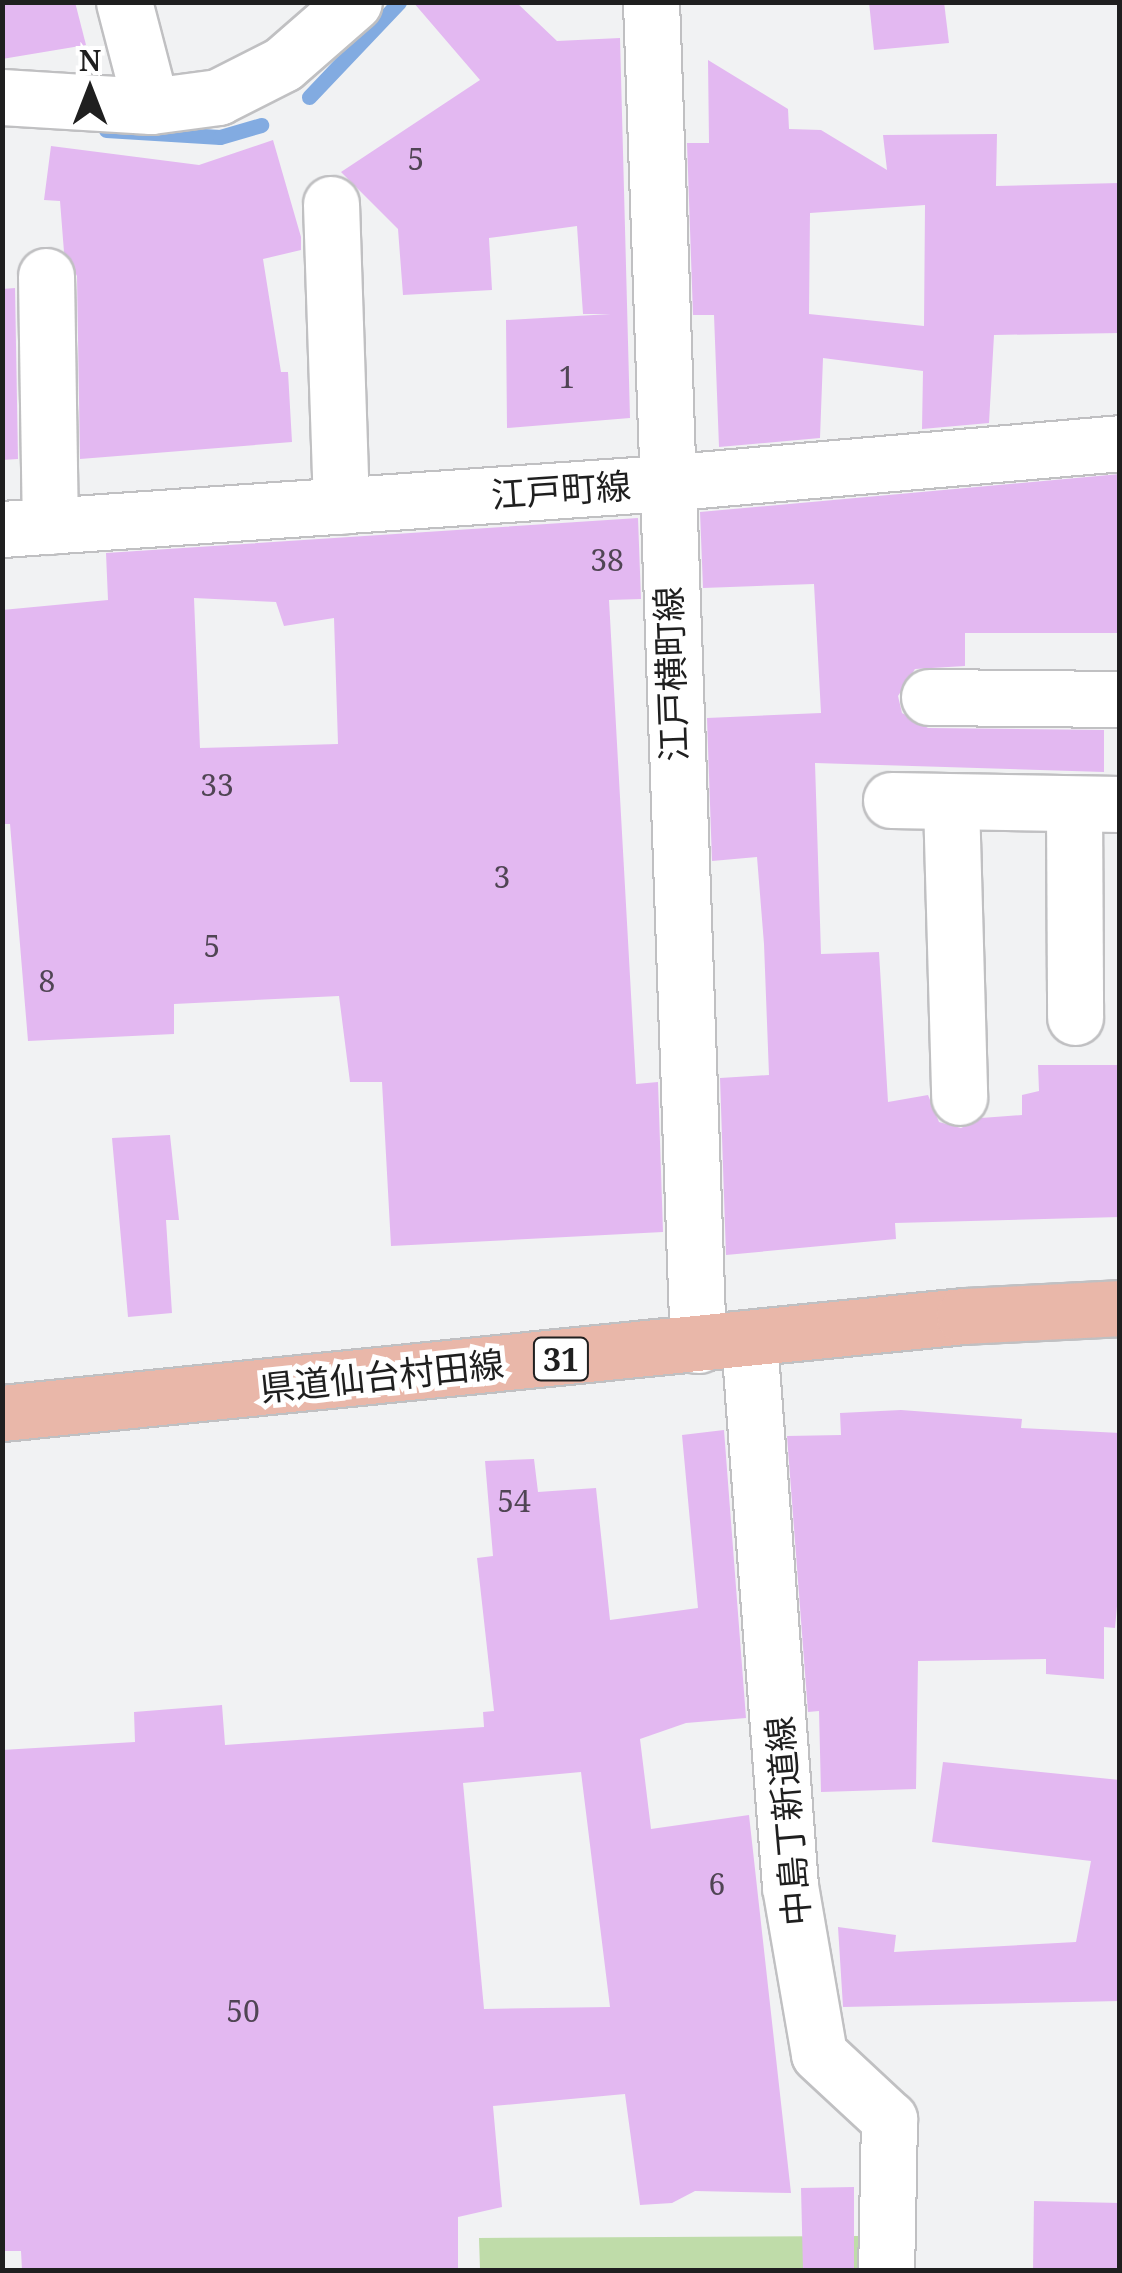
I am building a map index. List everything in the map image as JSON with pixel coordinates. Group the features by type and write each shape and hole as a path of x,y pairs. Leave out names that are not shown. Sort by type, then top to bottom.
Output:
{"main road":[{"name":"県道仙台村田線","path":"2,1413 964,1316 1120,1308"}],"street":[{"path":"124,2 151,106"},
{"path":"2,97 151,106 218,97 267,72 354,2"},
{"name":"江戸横町線","path":"651,2 664,483 723,1343"},
{"path":"332,204 340,506"},
{"path":"26,527 46,276"},
{"name":"江戸町線","path":"26,527 664,483 1120,443"},
{"path":"929,697 1120,699"},
{"path":"892,800 1097,804 1074,1017"},
{"path":"951,802 959,1097"},
{"name":"中島丁新道線","path":"723,1343 790,1886 818,2054 889,2119 886,2270"}],"green space":[{"path":"862,2236 862,2270 480,2270 479,2238"}],"building":[{"path":"2,2 75,2 86,45 2,59"},
{"path":"413,2 516,2 557,41 620,38 630,418 507,428 506,320 611,314 583,314 577,226 489,238 492,290 403,295 398,229 341,172 480,80"},
{"path":"869,2 944,2 949,43 874,50"},
{"path":"708,60 788,109 789,129 821,130 887,170 883,135 997,134 996,186 1120,183 1120,333 994,335 989,423 922,429 923,371 823,358 820,438 719,447 714,315 693,315 687,143 709,143","holes":["925,205 924,326 809,314 810,213"]},
{"path":"273,140 301,237 301,250 263,259 281,372 288,372 292,442 80,459 77,276 64,252 60,201 44,200 51,146 199,165"},
{"path":"15,288 18,459 2,460 2,289"},
{"path":"1120,474 1120,633 965,633 965,666 915,669 898,696 902,713 928,728 1104,730 1104,772 815,763 821,954 879,952 888,1102 928,1095 939,1122 961,1128 981,1118 1022,1115 1022,1095 1039,1091 1038,1065 1120,1065 1120,1217 895,1223 896,1239 726,1255 720,1078 769,1075 757,857 712,861 707,718 821,713 814,584 703,588 700,512"},
{"path":"638,518 641,599 609,600 636,1084 658,1082 663,1232 391,1246 382,1082 350,1082 339,996 174,1004 174,1034 28,1041 10,824 2,824 2,610 108,600 106,553","holes":["194,598 276,602 284,626 334,618 338,744 200,748"]},
{"path":"170,1135 179,1220 166,1220 172,1313 128,1317 112,1138"},
{"path":"901,1410 1022,1419 1021,1428 1120,1433 1120,1574 1115,1628 1104,1627 1104,1679 1046,1674 1046,1659 918,1661 916,1789 821,1792 819,1711 808,1712 787,1436 841,1435 840,1413"},
{"path":"724,1430 746,1718 686,1723 640,1739 651,1829 749,1815 791,2193 695,2191 672,2203 640,2205 625,2094 493,2106 502,2207 458,2217 458,2270 22,2270 21,2251 2,2251 2,1750 135,1742 134,1712 222,1705 225,1745 484,1727 483,1712 494,1711 477,1558 493,1556 485,1461 534,1459 538,1492 596,1488 610,1620 698,1608 682,1435","holes":["581,1772 610,2007 484,2009 463,1783"]},
{"path":"943,1762 1120,1780 1120,2001 843,2007 838,1927 896,1935 894,1952 1076,1942 1091,1861 932,1842"},
{"path":"854,2187 854,2270 803,2270 801,2188"},
{"path":"1034,2201 1120,2203 1120,2270 1033,2270"}],"waterway":[{"path":"309,97 399,2"},
{"path":"106,130 220,137 261,125"}]}
